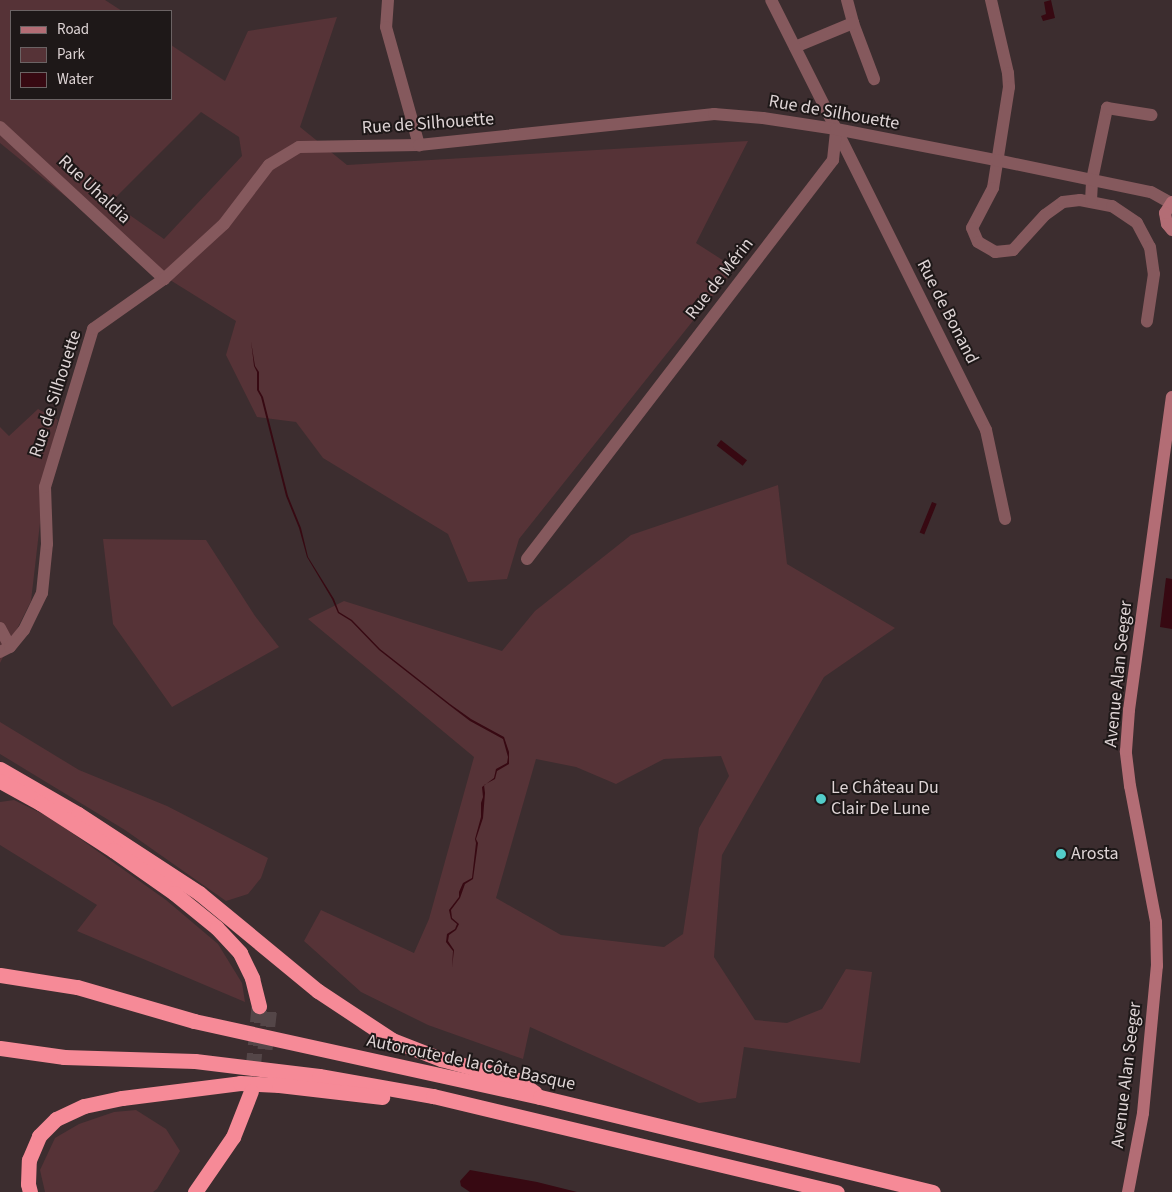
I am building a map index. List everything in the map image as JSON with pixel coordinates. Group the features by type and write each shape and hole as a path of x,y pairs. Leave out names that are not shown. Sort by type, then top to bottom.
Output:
{"highway":[{"path":"0,769 78,814 199,893 318,991 392,1040 441,1059 516,1080 540,1097"},
{"path":"0,781 40,803 113,850 217,928 240,953 264,1006 261,977 248,950 222,922 175,879"},
{"name":"Autoroute de la Côte Basque","path":"0,975 77,987 194,1021 540,1097 933,1192"},
{"path":"0,1048 64,1057 195,1061 319,1076 433,1096 837,1192"},
{"path":"30,1192 28,1160 39,1136 56,1119 84,1106 122,1098 240,1083 345,1092 408,1101 433,1096"},
{"path":"196,1192 232,1137 255,1090 240,1141 207,1192"}],"main road":[{"path":"1171,202 1165,213 1165,219 1172,230"},
{"name":"Avenue Alan Seeger","path":"1128,1192 1144,1104 1157,966 1156,922 1130,786 1126,751 1129,710 1172,397"}],"street":[{"path":"388,0 386,27 419,146"},
{"path":"771,0 836,129"},
{"path":"847,0 852,23 874,79"},
{"path":"991,0 1008,74 1009,87 993,188 972,228 978,242 995,252 1012,250 1045,215 1063,202 1080,200 1112,206 1137,223 1150,247 1154,274 1147,321"},
{"path":"795,47 852,23"},
{"path":"1091,202 1092,180 1108,108 1151,115"},
{"name":"Rue de Silhouette","path":"5,649 24,630 42,593 48,544 45,487 93,329 164,279 224,224 269,165 299,147 419,146 714,114 763,118 836,129 1151,192 1171,202"},
{"name":"Rue Uhaldia","path":"0,127 164,279"},
{"name":"Rue de Bonand","path":"836,129 986,430 1005,519"},
{"name":"Rue de Mérin","path":"526,559 833,160 836,129"},
{"path":"0,628 5,649"}],"green space":[{"path":"0,0 105,0 120,10 10,10 10,100 172,100 172,46 225,81 248,31 337,17 300,127 347,165 748,141 696,243 735,268 519,539 507,579 468,582 448,534 323,458 296,422 257,417 226,355 236,321 162,275 0,143","holes":["201,112 239,137 242,156 164,239 111,202"]},
{"path":"38,409 58,420 45,480 31,601 0,663 0,427 9,436"},
{"path":"778,485 787,564 895,628 824,677 722,855 714,957 755,1020 787,1023 822,1009 846,969 872,972 860,1063 744,1047 736,1098 699,1103 530,1027 523,1059 428,1025 361,992 304,941 321,910 414,953 429,919 474,757 308,619 344,601 502,651 535,611 631,535","holes":["721,756 729,776 699,828 683,934 664,947 561,935 496,898 536,759 576,767 616,784 664,759"]},
{"path":"103,539 206,540 255,616 279,647 172,707 113,624"},
{"path":"0,722 79,770 167,806 268,858 261,878 248,894 226,901 125,830 0,754"},
{"path":"14,800 51,818 166,900 218,944 242,983 245,1002 77,931 97,905 0,845 0,802"},
{"path":"136,1110 166,1129 180,1151 157,1189 153,1192 45,1192 40,1170 55,1138 79,1124 114,1112"}],"water":[{"path":"1051,0 1055,18 1043,21 1041,16 1046,14 1044,2"},
{"path":"251,341 255,366 259,372 259,390 263,397 288,496 301,528 308,557 334,599 339,612 352,620 380,649 450,704 471,719 504,737 509,752 509,764 497,771 495,779 486,784 494,778 496,769 507,763 508,757 503,739 470,721 449,705 379,650 351,621 338,613 332,599 307,557 299,528 286,496 261,397 257,390 257,372 254,366"},
{"path":"721,440 747,460 743,466 717,446"},
{"path":"932,502 937,504 924,534 920,533"},
{"path":"1166,578 1172,579 1172,629 1160,627"},
{"path":"484,785 483,818 476,839 478,843 473,879 465,884 460,898 451,910 452,918 459,924 456,930 449,935 448,941 454,950 452,968 453,951 446,942 447,934 455,929 457,924 451,919 449,910 459,897 463,883 472,878 475,839 481,817 482,787"},
{"path":"470,1170 537,1182 577,1192 470,1192 461,1186 460,1181"}],"tunnel":[{"path":"251,1091 259,1006"},
{"path":"265,1049 270,1006"}],"place":[{"name":"Le Château Du Clair De Lune","path":"821,799"},
{"name":"Arosta","path":"1061,854"}]}
